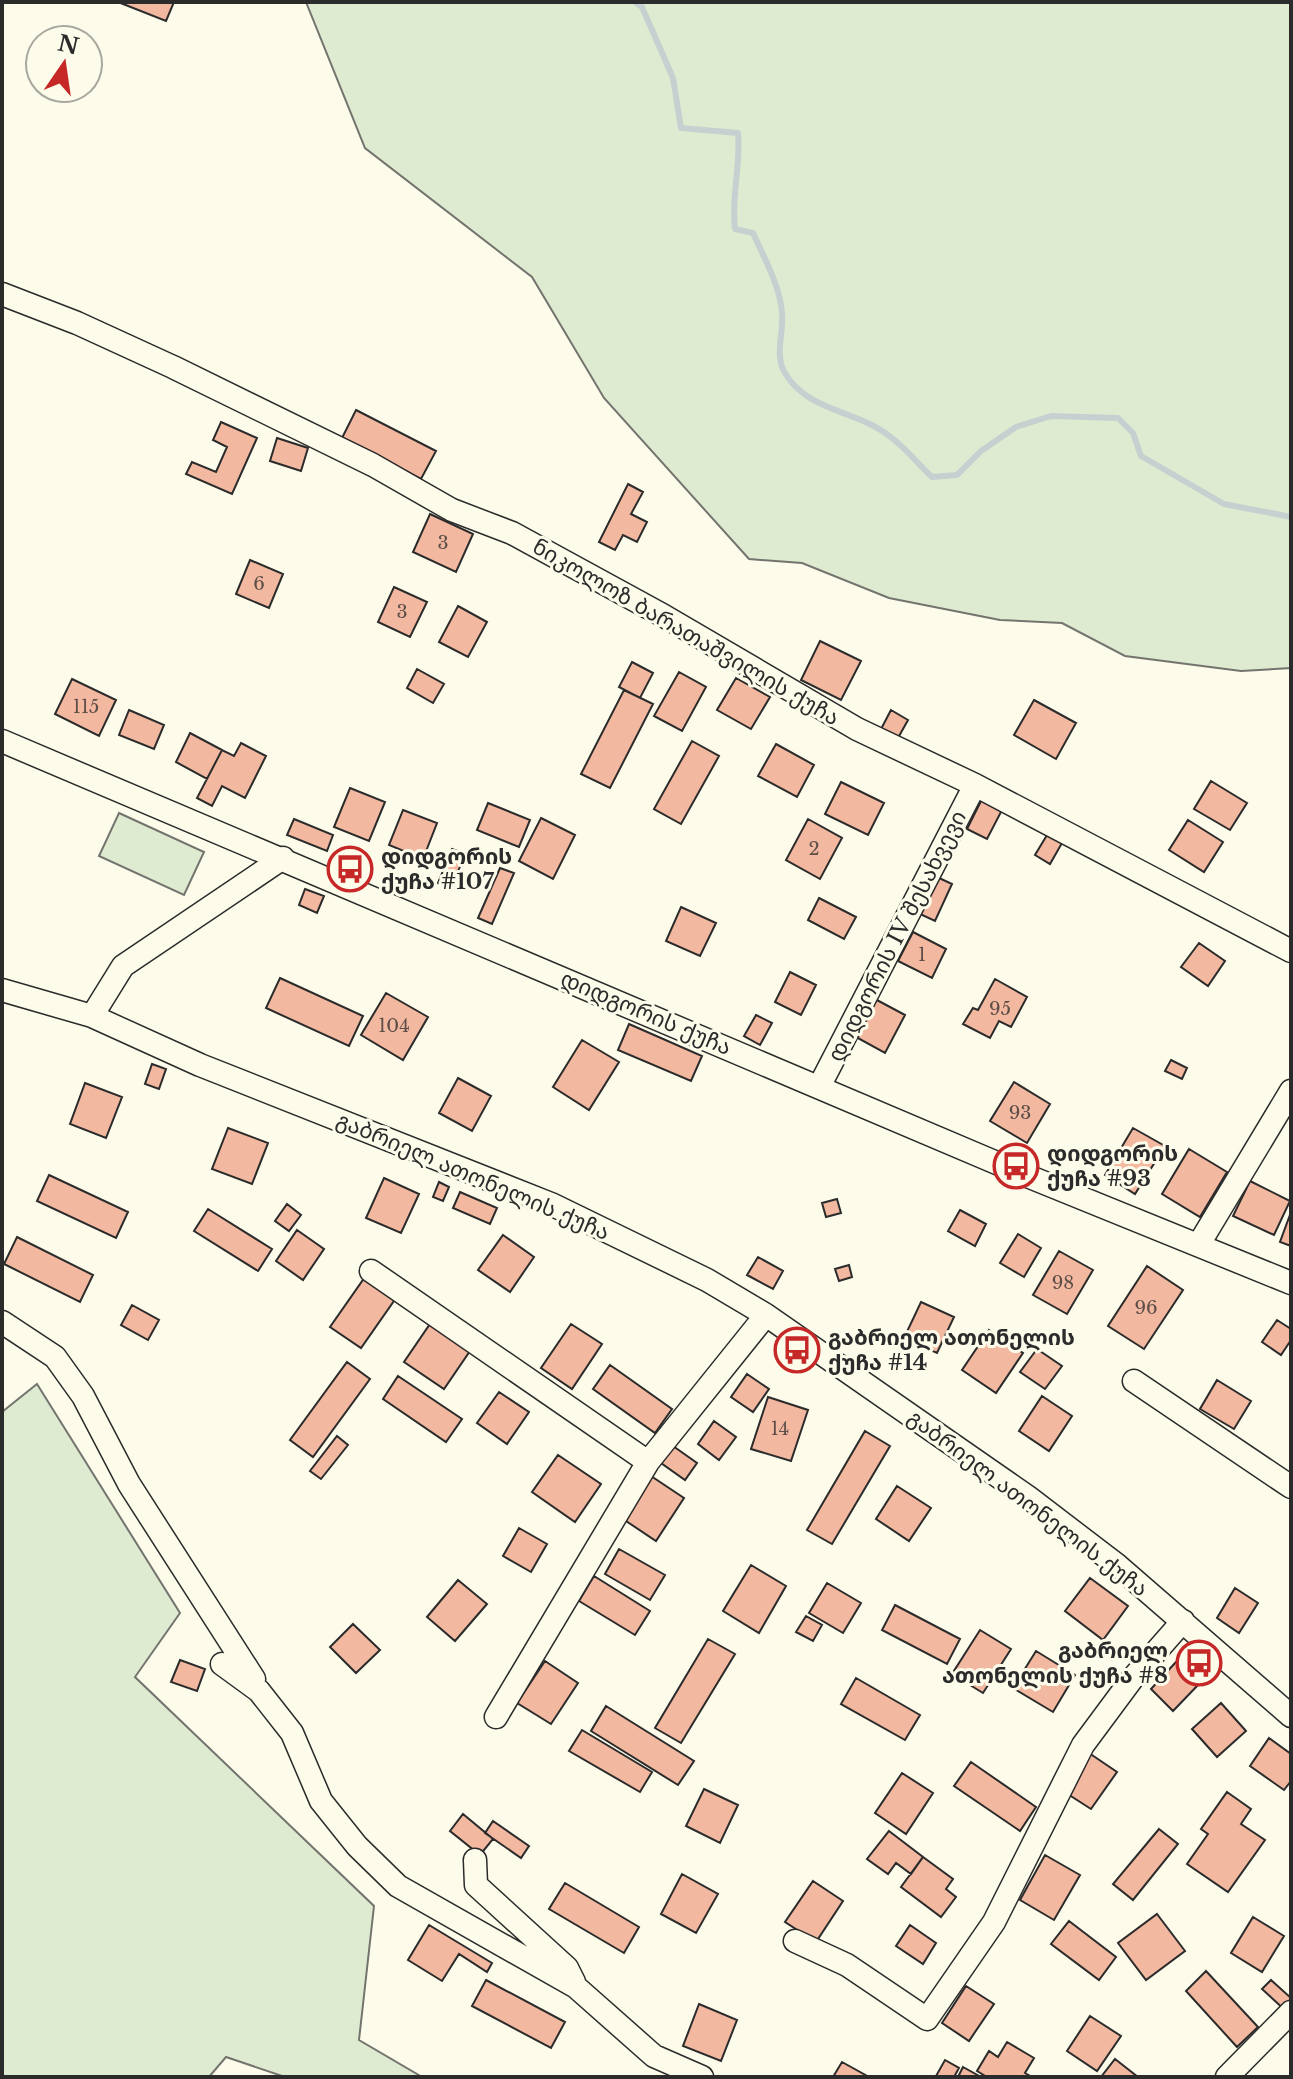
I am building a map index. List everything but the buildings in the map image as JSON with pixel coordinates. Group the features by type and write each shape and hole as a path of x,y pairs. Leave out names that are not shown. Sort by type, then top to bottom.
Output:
{"street":[{"name":"ნიკოლოზ ბარათაშვილის ქუჩა","path":"2,294 77,323 373,465 452,510 476,516 512,533 664,616 857,729 975,785 1291,951"},
{"name":"დიდგორის ქუჩა","path":"2,741 1025,1175 1291,1283"},
{"name":"დიდგორის IV შესახვევი","path":"819,1087 975,785"},
{"path":"92,1016 123,966 283,858"},
{"name":"გაბრიელ ათონელის ქუჩა","path":"2,990 92,1016 200,1065 551,1204 707,1280 766,1315 1028,1497 1183,1621 1291,1716"},
{"path":"1199,1244 1291,1091"},
{"path":"371,1271 648,1462"},
{"path":"496,1717 648,1462 766,1315"},
{"path":"2,1322 55,1357 83,1396 129,1484 191,1578 242,1664 280,1708 321,1801 357,1846 398,1886 576,1987 654,2056 702,2077"},
{"path":"1134,1381 1291,1487"},
{"path":"795,1941 847,1965 927,2019 994,1922 1083,1745 1132,1679 1183,1621"},
{"path":"222,1664 259,1691 292,1733"},
{"path":"475,1860 476,1885 567,1968 576,1987"},
{"path":"1227,2077 1291,2012"}],"green space":[{"path":"306,2 1291,2 1291,668 1241,671 1125,656 1062,623 1000,620 889,598 802,563 749,559 604,398 532,277 365,148"},
{"path":"119,813 204,852 184,895 99,856"},
{"path":"37,1384 180,1613 135,1677 374,1906 359,2040 422,2077 285,2077 226,2057 209,2077 2,2077 2,1412"}],"waterway":[{"path":"635,2 642,7 673,78 681,128 738,133 735,229 753,233 771,272 782,313 780,359 794,386 819,403 888,435 932,477 957,475 981,451 1016,427 1051,416 1118,418 1133,433 1141,456 1224,504 1291,517"}],"place":[{"name":"დიდგორის ქუჩა #107","path":"350,869"},
{"name":"დიდგორის ქუჩა #93","path":"1016,1166"},
{"name":"გაბრიელ ათონელის ქუჩა #14","path":"797,1350"},
{"name":"გაბრიელ ათონელის ქუჩა #8","path":"1199,1663"}]}
